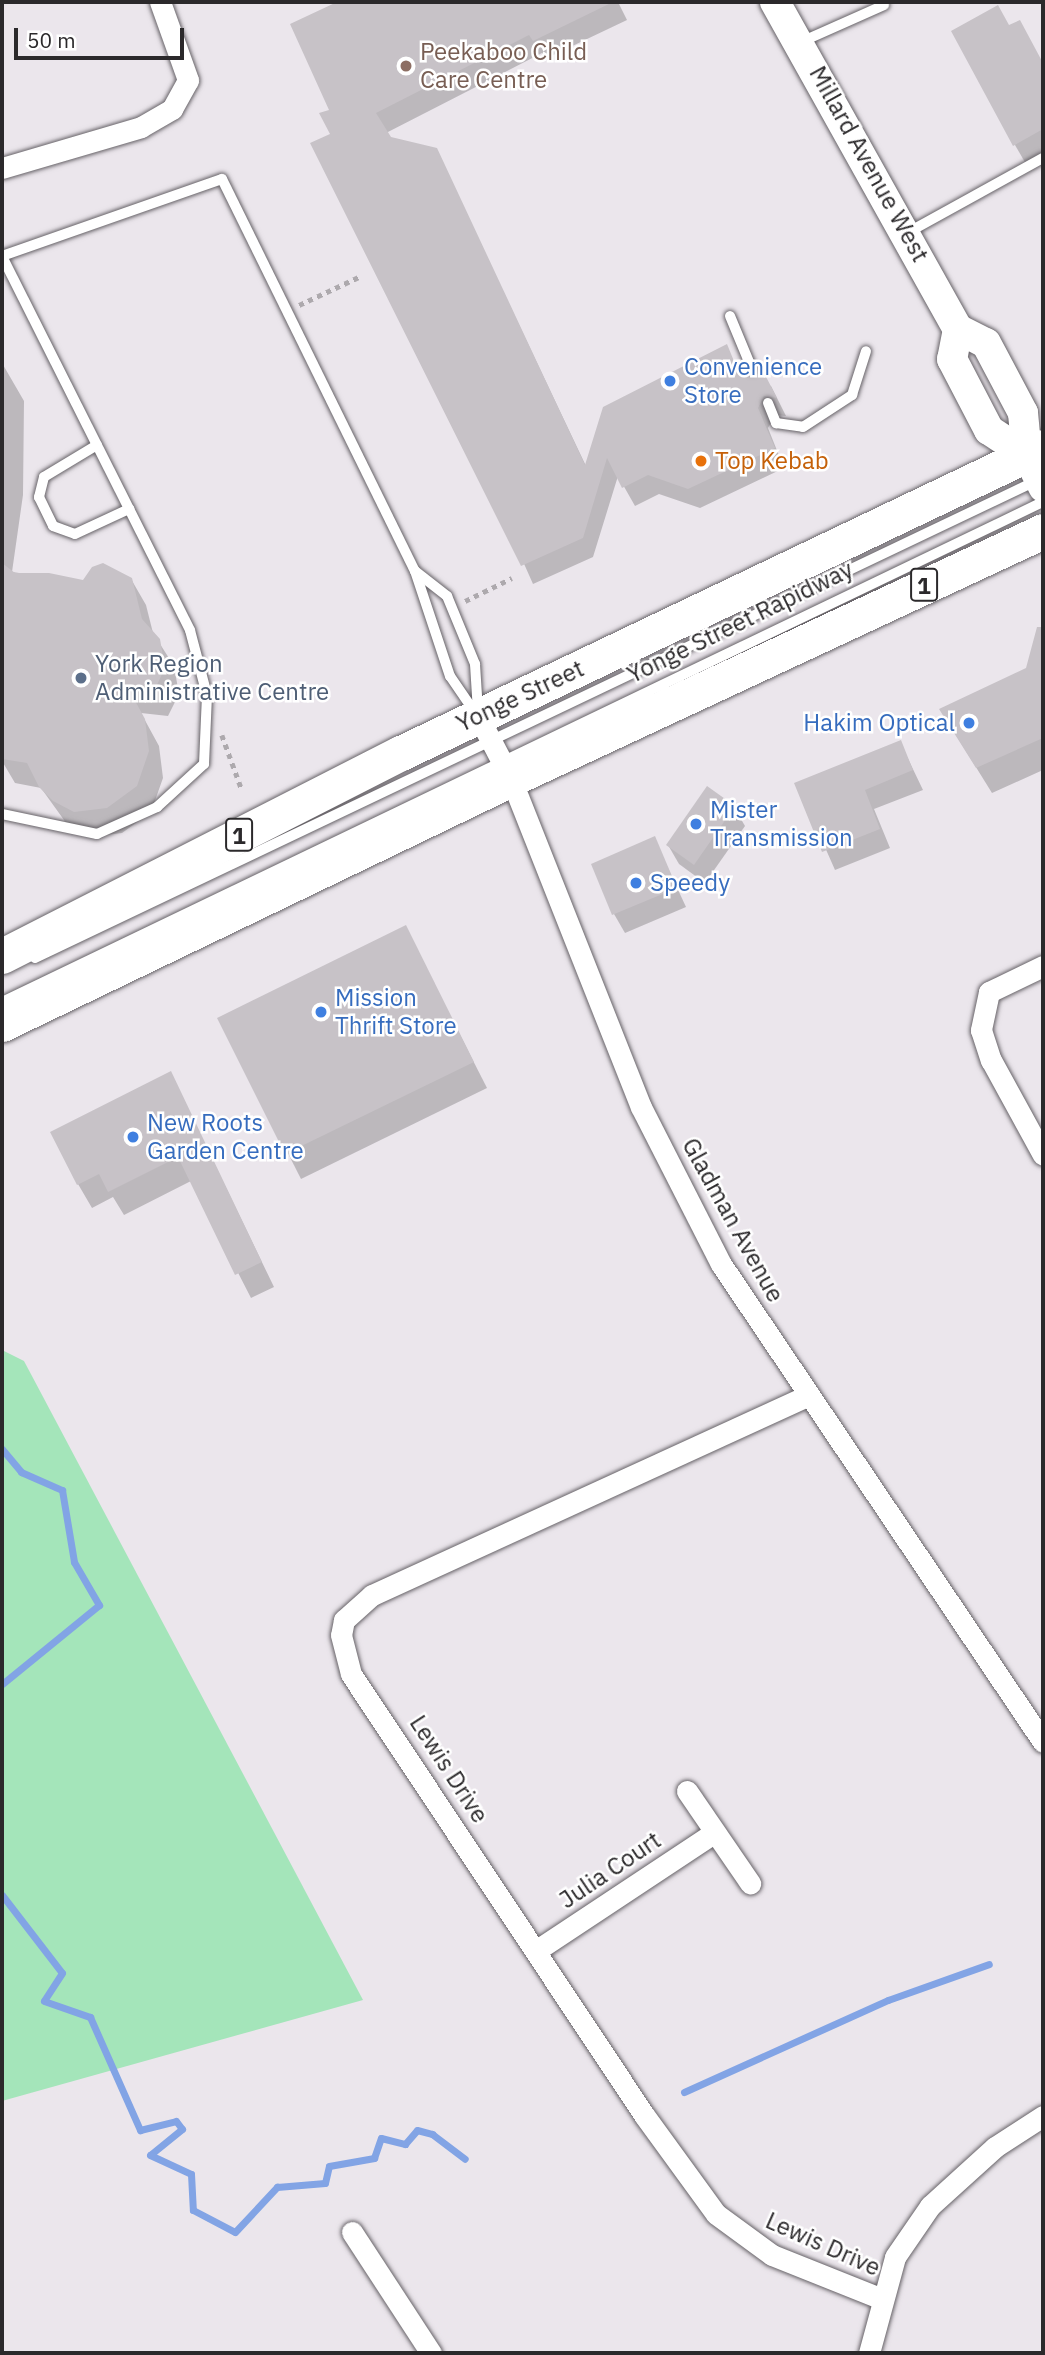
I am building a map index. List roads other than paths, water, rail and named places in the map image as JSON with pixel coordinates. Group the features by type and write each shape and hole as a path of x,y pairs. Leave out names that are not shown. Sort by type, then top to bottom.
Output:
{"main road":[{"name":"Millard Avenue West","path":"775,2 801,42 958,329 952,359 989,430 1040,475"},
{"name":"Yonge Street","path":"14,960 484,728 1040,475"},
{"name":"1","path":"2,1024 506,769 1043,531"}],"street":[{"path":"2,169 141,127 172,109 188,80 160,2"},
{"name":"Gladman Avenue","path":"484,728 506,769 641,1107 721,1264 1043,1742"},
{"path":"1043,966 989,992 981,1030 991,1060 1043,1155"},
{"name":"Lewis Drive","path":"808,1395 372,1595 344,1620 341,1635 351,1674 537,1950 644,2115 716,2214 772,2255 882,2299"},
{"path":"687,1791 712,1833 750,1883"},
{"name":"Julia Court","path":"537,1950 712,1833"},
{"path":"869,2353 895,2257 930,2206 995,2147 1043,2116"},
{"path":"352,2232 431,2353"}],"lane":[{"path":"801,42 884,5"},
{"path":"907,233 1043,158"},
{"path":"2,814 97,834 157,807 204,764 207,695 190,630 2,256 222,179 415,571 450,676 484,728"},
{"path":"730,316 752,369"},
{"path":"768,403 776,423 803,427 852,395 866,351"},
{"path":"97,445 44,477 39,497 53,526 75,534 129,509"},
{"name":"Yonge Street Rapidway","path":"2,1002 506,769 1040,475"},
{"path":"415,571 447,596 475,664 484,728"}],"waterway":[{"path":"2,1449 21,1472 62,1490 74,1562 99,1605 2,1684"},
{"path":"2,1895 62,1973 44,2001 90,2017 140,2130 176,2121 182,2129 150,2155 191,2174 193,2210 235,2232 277,2187 325,2183 329,2166 374,2158 381,2138 405,2144 417,2130 432,2134 465,2159"},
{"path":"684,2092 888,2000 989,1964"}],"place":[{"name":"Peekaboo Child Care Centre","path":"406,66"},
{"name":"Convenience Store","path":"670,381"},
{"name":"Top Kebab","path":"701,461"},
{"name":"York Region Administrative Centre","path":"81,678"},
{"name":"Hakim Optical","path":"969,723"},
{"name":"Mister Transmission","path":"696,824"},
{"name":"Speedy","path":"636,883"},
{"name":"Mission Thrift Store","path":"321,1012"},
{"name":"New Roots Garden Centre","path":"133,1137"}]}
